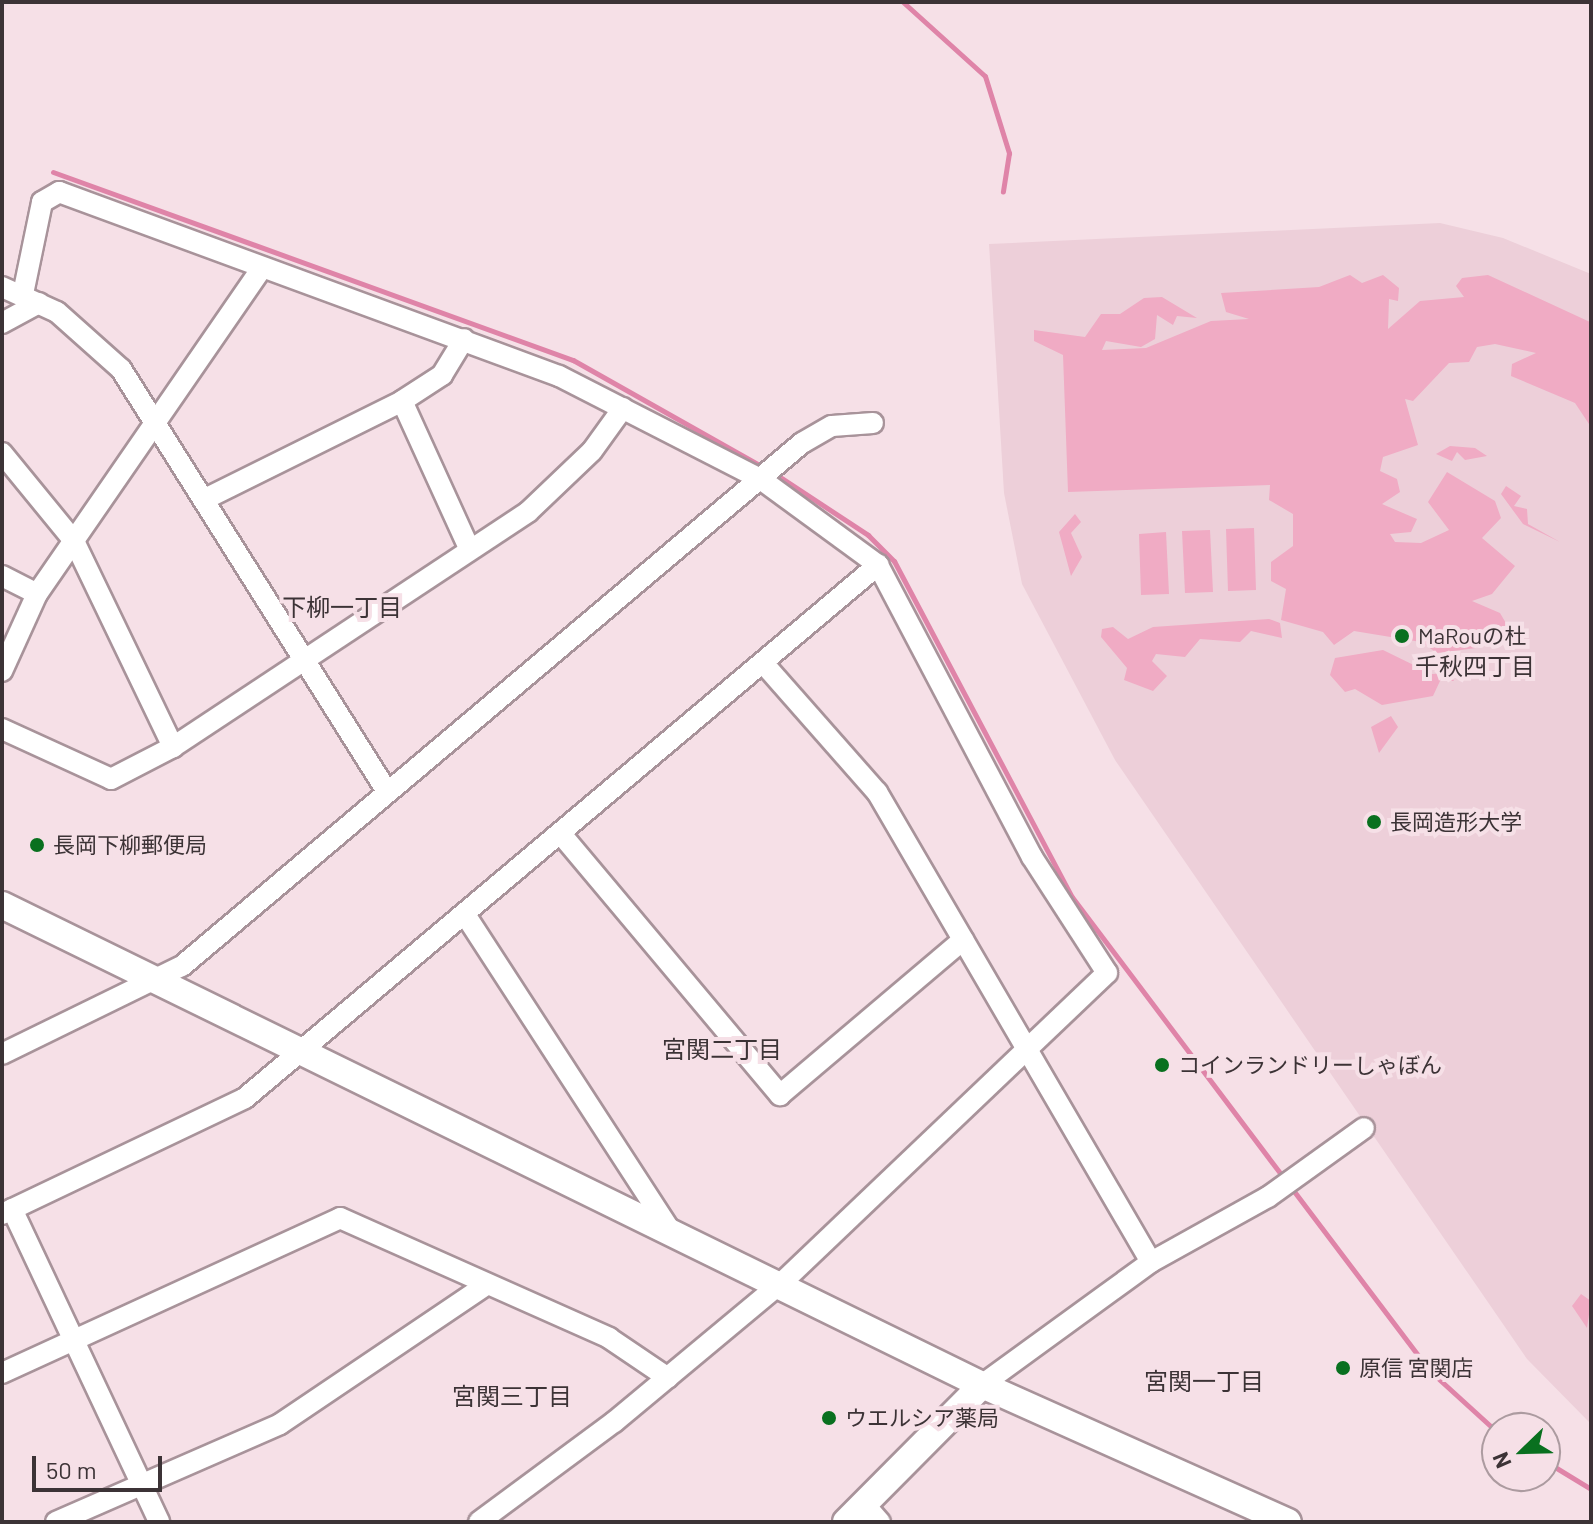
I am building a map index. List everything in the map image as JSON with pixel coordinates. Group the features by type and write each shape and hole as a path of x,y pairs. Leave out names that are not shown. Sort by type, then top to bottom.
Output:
{"street":[{"path":"2,323 31,299 42,202 59,192 464,339 623,408 762,480 878,565 1032,857 1107,973 1030,1052 781,1283 668,1378 479,1522"},
{"path":"2,671 37,594 262,268"},
{"path":"2,287 31,299 104,351 157,421 386,789"},
{"path":"205,499 402,401 442,375 464,339"},
{"path":"402,401 469,548"},
{"path":"2,729 111,779 173,747 304,656 549,495 623,408"},
{"path":"2,1054 159,979 821,430 873,423"},
{"path":"2,453 74,541 173,747"},
{"path":"159,1522 73,1340 7,1212 245,1098 306,1051 878,565"},
{"path":"2,576 37,594"},
{"path":"764,664 877,792 1151,1262"},
{"path":"561,834 780,1095 963,940"},
{"path":"2,905 781,1283 982,1385 1288,1522"},
{"path":"466,916 670,1230"},
{"path":"864,1516 982,1385 1151,1262 1268,1197 1364,1128"},
{"path":"2,1373 340,1218 366,1223 483,1287 609,1338 668,1378"},
{"path":"56,1522 143,1488 337,1392 483,1287"}],"shaded area":[{"name":"長岡造形大学","path":"1440,223 1503,238 1591,274 1591,1424 1527,1359 1115,760 1022,584 1004,493 989,244"},
{"path":"1350,275 1362,283 1383,275 1399,288 1398,301 1389,299 1388,329 1420,301 1464,297 1456,286 1462,278 1488,275 1590,322 1591,427 1575,403 1511,376 1512,364 1536,353 1495,344 1477,347 1469,362 1449,363 1413,401 1405,399 1418,445 1383,457 1380,471 1397,479 1400,492 1382,504 1417,519 1411,532 1390,534 1395,542 1421,543 1449,530 1428,502 1447,472 1495,501 1501,518 1482,538 1515,566 1492,594 1472,601 1500,613 1510,630 1476,648 1437,653 1421,642 1354,631 1334,645 1323,632 1281,620 1286,589 1271,581 1271,562 1293,546 1293,514 1269,500 1270,485 1068,492 1063,355 1034,341 1034,330 1085,337 1101,314 1120,314 1144,298 1162,297 1197,318 1177,316 1173,325 1157,315 1155,339 1141,347 1106,341 1102,350 1146,348 1211,321 1249,319 1226,312 1221,293 1319,287"},
{"path":"1450,446 1475,448 1487,456 1465,460 1457,452 1452,461 1436,454"},
{"path":"1506,486 1521,496 1514,506 1527,509 1528,524 1560,542 1523,524 1501,494"},
{"path":"1075,514 1081,522 1071,533 1082,557 1071,576 1059,532"},
{"path":"1254,528 1256,590 1228,591 1226,529"},
{"path":"1210,530 1213,592 1185,593 1182,531"},
{"path":"1166,532 1169,594 1141,595 1139,534"},
{"path":"1269,619 1280,623 1282,638 1251,631 1240,642 1200,639 1185,657 1156,654 1152,661 1167,676 1153,691 1124,680 1127,668 1101,637 1102,629 1113,627 1128,639 1153,627"},
{"path":"1383,650 1432,674 1450,673 1454,681 1440,681 1433,696 1382,705 1355,689 1345,692 1330,675 1335,658"},
{"path":"1391,716 1398,727 1379,753 1371,727"},
{"path":"1581,1294 1591,1301 1587,1328 1572,1306"}],"waterway":[{"path":"903,2 985,76 1009,153 1003,192"},
{"path":"53,172 573,360 765,468"},
{"path":"774,473 868,535 894,561 1072,897 1284,1178"},
{"path":"1290,1186 1430,1371 1481,1417"},
{"path":"1561,1471 1591,1489"}],"place":[{"name":"MaRouの杜","path":"1402,636"},
{"name":"長岡造形大学","path":"1374,822"},
{"name":"長岡下柳郵便局","path":"37,845"},
{"name":"コインランドリーしゃぼん","path":"1162,1065"},
{"name":"原信 宮関店","path":"1343,1368"},
{"name":"ウエルシア薬局","path":"829,1418"}],"district":[{"name":"下柳一丁目","path":"342,607"},
{"name":"千秋四丁目","path":"1475,666"},
{"name":"宮関二丁目","path":"722,1049"},
{"name":"宮関一丁目","path":"1204,1381"},
{"name":"宮関三丁目","path":"512,1396"}]}
